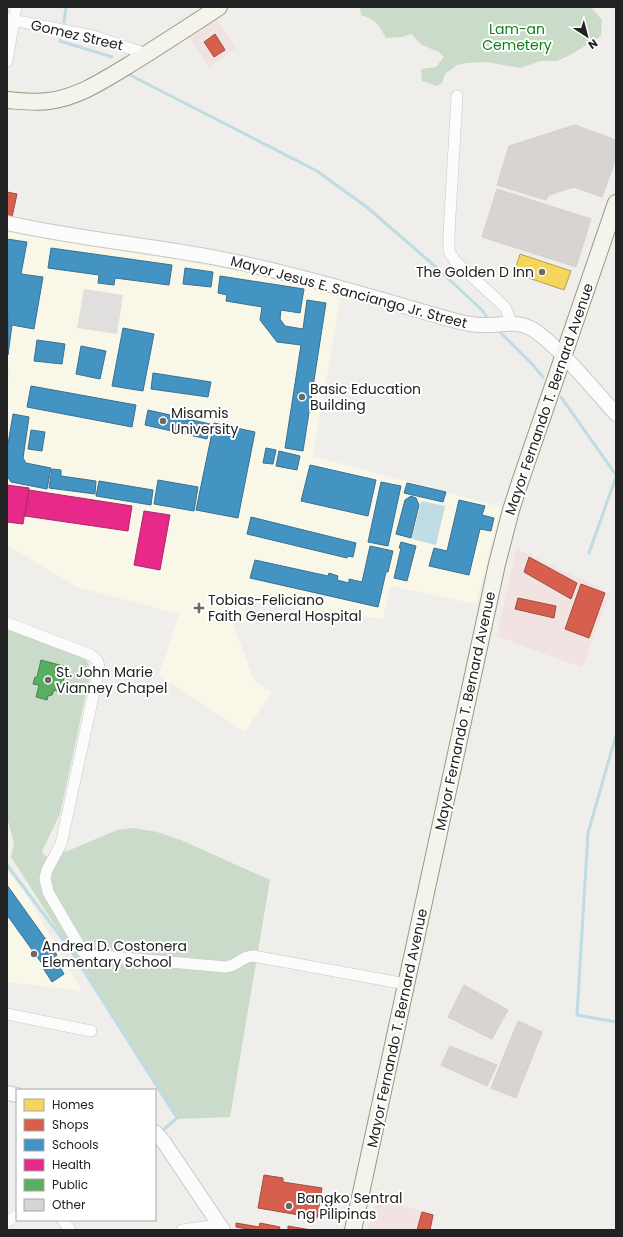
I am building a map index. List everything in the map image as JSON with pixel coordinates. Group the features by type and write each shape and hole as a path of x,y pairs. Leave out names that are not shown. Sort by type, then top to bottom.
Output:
{"main road":[{"path":"7,100 49,101 70,96 90,88 147,54 219,7"},
{"name":"Mayor Fernando T. Bernard Avenue","path":"354,1230 497,564 511,510 616,203"}],"street":[{"path":"7,61 10,20 16,7"},
{"name":"Gomez Street","path":"10,20 93,36 147,54"},
{"path":"457,96 451,186 449,251 455,261 505,307 512,324"},
{"name":"Mayor Jesus E. Sanciango Jr. Street","path":"7,223 74,236 171,250 275,270 474,325 520,324 536,330 563,355 616,414"},
{"path":"7,623 91,655 96,658 99,663 99,669 61,844 47,870 45,878 48,892 83,952 90,955 226,967 234,965 246,957 253,956 406,984"},
{"path":"7,1014 91,1031"},
{"path":"156,1133 163,1141 222,1228"},
{"path":"7,1221 16,1216"},
{"path":"64,1221 70,1230"},
{"path":"182,1230 222,1228"}],"shaded area":[{"path":"217,20 236,48 209,67 190,38"},
{"name":"Misamis University","path":"7,232 342,288 313,456 501,507 476,604 390,586 383,619 245,601 246,620 233,623 254,681 272,692 245,732 159,675 179,614 77,587 7,545 7,387 10,370 7,369"},
{"path":"84,289 123,295 117,334 77,328"},
{"path":"516,548 610,593 582,668 497,636"},
{"name":"Andrea D. Costonera Elementary School","path":"7,871 25,892 82,991 7,982"},
{"path":"376,1199 436,1214 432,1230 368,1230"}],"green space":[{"name":"Lam-an Cemetery","path":"360,7 591,7 602,20 601,36 572,54 557,61 540,61 520,68 487,62 457,65 445,74 442,83 437,86 422,81 421,69 436,67 444,57 439,52 422,45 411,34 402,37 386,38 376,23 361,15"},
{"path":"7,629 85,658 89,665 89,680 60,814 43,849 42,852 45,856 49,857 70,850 117,830 133,828 157,832 181,840 270,880 230,1117 179,1119 11,857 14,844 7,817"}],"water":[{"path":"421,501 445,506 436,545 412,539"}],"building: Homes":[{"name":"The Golden D Inn","path":"520,254 571,271 564,290 514,273"}],"building: Shops":[{"path":"215,34 225,50 214,57 204,42"},
{"path":"7,192 17,194 12,217 7,216"},
{"path":"529,557 577,583 571,599 524,572"},
{"path":"581,584 605,593 589,638 565,629"},
{"path":"518,598 556,606 554,618 515,609"},
{"path":"264,1175 283,1178 283,1182 322,1188 317,1218 258,1208"},
{"path":"422,1212 433,1215 430,1230 417,1230"},
{"path":"236,1223 259,1227 260,1223 280,1227 279,1230 254,1230 236,1227"},
{"path":"288,1226 311,1230 288,1230"}],"building: Schools":[{"path":"7,239 27,242 21,274 43,277 34,329 12,325 8,355"},
{"path":"51,248 172,265 169,285 115,278 114,285 98,283 99,275 48,268"},
{"path":"185,268 213,272 211,287 183,284"},
{"name":"Basic Education Building","path":"220,276 304,289 300,313 281,310 280,319 285,326 303,329 307,300 326,303 303,451 285,448 301,345 277,342 260,320 262,307 226,301 227,295 218,293"},
{"path":"123,328 154,334 143,391 112,386"},
{"path":"37,340 65,344 62,364 34,361"},
{"path":"81,346 106,351 100,379 76,374"},
{"path":"153,373 211,382 208,397 151,389"},
{"path":"31,386 136,405 132,427 27,407"},
{"path":"148,410 210,424 207,439 145,425"},
{"path":"13,414 29,417 23,458 26,463 51,468 47,489 11,482 7,476 7,450"},
{"path":"214,423 255,432 238,518 196,510"},
{"path":"31,430 45,432 42,451 28,449"},
{"path":"266,448 276,450 273,464 263,463"},
{"path":"279,451 300,456 297,470 276,466"},
{"path":"310,465 376,480 368,516 301,501"},
{"path":"52,469 61,470 61,476 96,481 95,494 49,488"},
{"path":"158,480 198,487 194,511 154,504"},
{"path":"99,481 153,490 151,505 96,496"},
{"path":"381,482 401,486 388,546 368,542"},
{"path":"407,483 446,492 443,502 404,493"},
{"path":"411,496 416,498 419,505 411,538 396,534 405,500"},
{"path":"459,500 485,506 482,515 494,518 491,531 480,529 469,575 429,566 434,548 447,551"},
{"path":"251,517 356,543 353,557 348,556 347,558 247,534"},
{"path":"401,542 416,546 407,581 394,578"},
{"path":"370,546 393,551 388,572 386,572 378,607 250,578 255,560 328,576 329,573 338,576 337,580 349,583 349,579 362,582"},
{"path":"7,885 57,955 43,965 7,915"},
{"path":"56,960 64,974 52,982 43,968"}],"building: Health":[{"path":"7,485 29,488 23,524 7,522"},
{"path":"29,490 132,506 128,531 25,516"},
{"path":"144,511 170,515 160,570 134,565"}],"building: Public":[{"name":"St. John Marie Vianney Chapel","path":"41,660 67,667 60,692 54,690 52,695 48,696 47,700 36,697 39,685 33,684 35,677 37,677"}],"building: Other":[{"path":"575,125 616,140 616,158 602,197 574,187 549,195 546,200 497,185 509,146"},
{"path":"497,189 591,219 576,267 482,237"},
{"path":"464,985 508,1010 492,1039 448,1017"},
{"path":"518,1021 542,1032 516,1098 491,1088"},
{"path":"450,1046 497,1065 487,1086 441,1065"}],"waterway":[{"path":"64,22 66,7"},
{"path":"61,36 60,41 112,57"},
{"path":"130,75 317,171 368,208 437,268 482,310 489,320"},
{"path":"499,331 543,377"},
{"path":"561,397 616,475"},
{"path":"589,553 616,477"},
{"path":"616,735 588,833 577,1015 616,1022"},
{"path":"7,865 70,949 177,1118 162,1131 163,1132"}],"place":[{"name":"The Golden D Inn","path":"542,272"},
{"name":"Basic Education Building","path":"302,397"},
{"name":"Misamis University","path":"163,421"},
{"name":"Tobias-Feliciano Faith General Hospital","path":"199,608"},
{"name":"St. John Marie Vianney Chapel","path":"48,680"},
{"name":"Andrea D. Costonera Elementary School","path":"34,954"},
{"name":"Bangko Sentral ng Pilipinas","path":"289,1206"}]}
